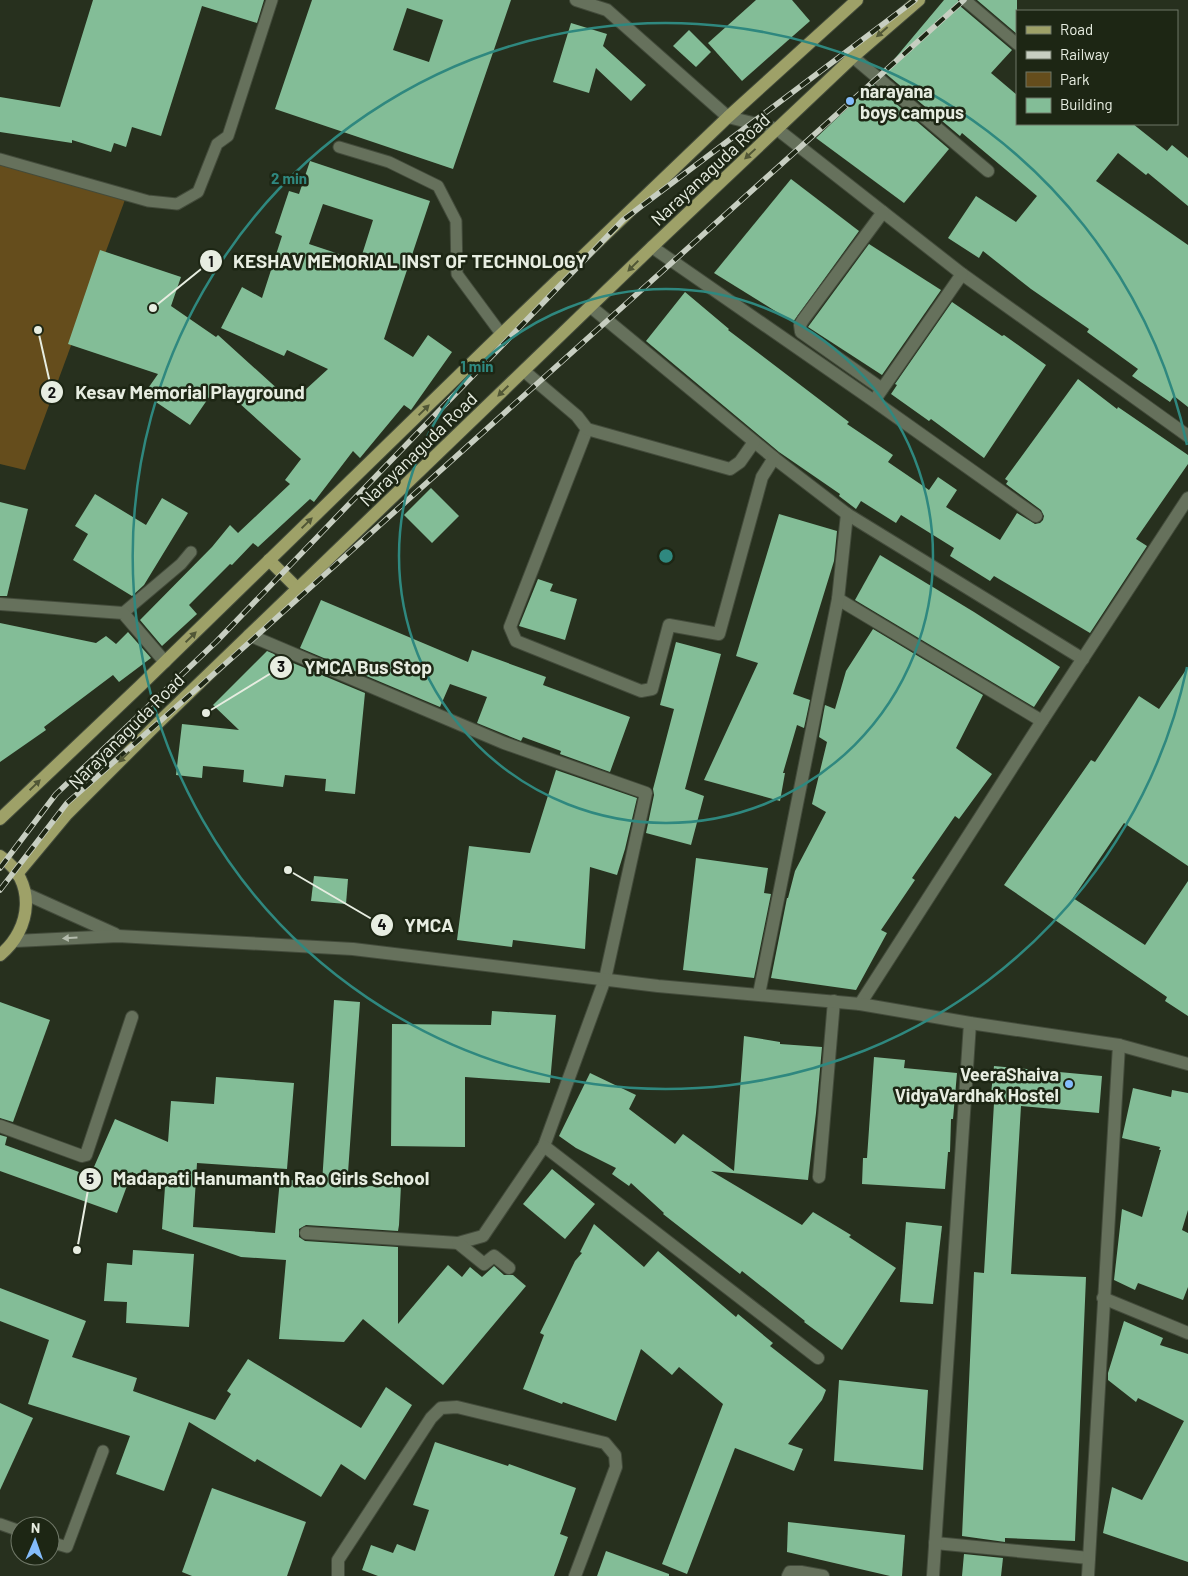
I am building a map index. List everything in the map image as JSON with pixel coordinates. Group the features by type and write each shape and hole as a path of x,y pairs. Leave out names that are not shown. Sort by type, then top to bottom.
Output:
{"main road":[{"name":"Narayanaguda Road","path":"0,819 165,662 728,117 858,0"},
{"name":"Narayanaguda Road","path":"18,874 67,814 158,722 652,247 853,57 919,0"},
{"path":"269,560 298,589"},
{"path":"0,856 18,874 26,894 25,919 15,941 0,955"}],"street":[{"path":"576,0 607,10 728,117 777,129 962,274 1188,436"},
{"path":"853,57 988,171"},
{"path":"882,390 801,332 800,325 884,212"},
{"path":"652,247 1036,516"},
{"path":"874,401 962,274"},
{"path":"591,307 754,442 847,514 1083,659"},
{"path":"524,371 577,416 587,429 730,469 740,462 754,442"},
{"path":"587,429 510,627 516,641 641,692 652,689 669,625 719,634 762,477 774,458"},
{"path":"860,1004 1188,498"},
{"path":"759,994 838,599 847,514"},
{"path":"838,599 1042,721"},
{"path":"0,604 123,613 165,662"},
{"path":"249,635 504,743 646,793 605,980 544,1146 483,1236 458,1243 306,1233"},
{"path":"26,894 118,936"},
{"path":"15,941 118,936 353,948 605,980 860,1004 970,1023 1119,1045 1188,1064"},
{"path":"819,1177 834,1002"},
{"path":"0,1126 86,1156 132,1017"},
{"path":"933,1576 970,1023"},
{"path":"1088,1576 1119,1045"},
{"path":"544,1146 818,1358"},
{"path":"458,1243 484,1264 494,1256 509,1268"},
{"path":"1103,1298 1188,1333"},
{"path":"338,1576 338,1560 431,1418 441,1408 457,1407 605,1443 615,1455 616,1467 575,1576"},
{"path":"936,1543 1089,1558"},
{"path":"788,1576 790,1572 800,1572 823,1576"}],"lane":[{"path":"0,159 148,202 177,204 198,192 217,144 228,136 272,0"},
{"path":"965,0 1016,43"},
{"path":"339,147 389,162 438,186 456,221 457,274 502,334"},
{"path":"123,613 181,564 191,552"},
{"path":"60,1545 67,1547 102,1451"}],"green space":[{"path":"0,163 126,197 25,470 0,464"}],"building":[{"path":"93,0 264,0 257,23 202,6 161,136 132,127 126,147 114,143 111,152 72,140 72,143 0,132 0,97 60,107"},
{"path":"312,0 511,0 453,169 275,109","holes":["407,8 443,20 429,62 393,50"]},
{"path":"756,0 792,0 810,21 742,81 708,43"},
{"path":"944,0 958,0 960,6 1012,50 991,73 1016,94 1016,125 1134,125 1167,151 1172,145 1188,158 1188,206 1148,173 1146,175 1118,153 1096,181 1188,245 1188,407 1174,396 1170,402 1132,376 1138,369 1087,332 1089,329 1031,289 983,251 979,258 948,238 976,196 1016,222 1037,196 962,133 960,136 885,73 888,71 886,69"},
{"path":"977,0 1017,0 1016,33"},
{"path":"571,23 607,34 603,46 646,85 631,101 596,68 589,93 553,82"},
{"path":"689,30 711,52 696,67 673,46"},
{"path":"873,84 949,149 904,203 816,138"},
{"path":"310,161 430,201 384,339 413,357 428,335 452,352 411,410 404,405 360,458 353,451 314,502 310,499 258,547 253,543 232,565 230,564 189,605 197,614 162,646 140,620 212,547 230,525 238,533 290,484 285,480 301,459 218,384 190,425 144,394 158,374 68,344 100,250 181,277 171,306 216,337 218,335 292,402 328,369 287,350 284,356 221,328 242,287 262,298 282,236 275,233 289,191 299,194","holes":["323,204 373,220 360,261 309,244"]},
{"path":"791,179 859,231 793,322 714,273"},
{"path":"869,244 941,290 882,375 808,327"},
{"path":"685,292 728,330 849,422 847,424 893,455 888,462 929,490 938,477 957,490 946,507 1000,540 1017,513 1035,524 1043,520 1044,516 1041,510 1006,484 1008,481 1005,479 1078,379 1117,409 1118,407 1188,455 1188,464 1136,539 1147,546 1090,633 994,576 990,581 950,556 954,548 901,515 896,523 861,501 856,509 839,496 840,494 779,452 646,341"},
{"path":"952,302 1002,336 1004,335 1046,365 984,458 931,419 929,421 891,394 897,385 895,384"},
{"path":"431,488 459,516 432,543 404,515"},
{"path":"95,494 146,525 162,498 188,513 144,585 132,596 73,560 88,534 75,526"},
{"path":"0,502 28,509 7,596 0,596"},
{"path":"779,514 837,531 834,561 793,694 810,700 804,728 797,725 783,773 785,773 780,801 704,780 758,663 736,656"},
{"path":"880,555 1060,667 1034,707 855,600"},
{"path":"538,579 553,584 550,591 577,599 565,640 519,626"},
{"path":"321,600 468,662 472,650 546,677 543,685 630,717 610,772 560,754 561,751 523,737 521,741 477,723 487,697 450,684 440,707 300,648"},
{"path":"0,623 96,643 106,636 116,644 128,632 151,658 119,682 113,675 44,727 46,730 0,762"},
{"path":"873,629 983,695 956,748 992,774 959,819 955,816 912,878 915,880 881,930 887,933 856,990 771,978 787,898 795,871 826,812 812,804 827,742 819,737 825,705 835,709 846,671"},
{"path":"676,642 721,654 685,789 704,796 691,845 646,833 654,795 653,789 674,709 660,705"},
{"path":"267,651 274,654 290,670 293,663 365,693 355,794 325,791 326,779 285,775 283,787 243,782 244,770 203,766 202,778 176,775 182,724 239,730 213,705"},
{"path":"1188,667 1188,866 1124,823 1073,898 1145,945 1188,881 1188,1016 1165,1001 1167,997 1004,885 1091,760 1095,762 1139,696 1159,709"},
{"path":"556,770 637,798 617,875 590,867 585,949 513,940 512,947 457,940 469,846 530,853"},
{"path":"696,858 768,868 764,893 771,894 754,978 683,970"},
{"path":"314,876 348,879 346,904 311,901"},
{"path":"334,1000 360,1002 347,1187 401,1185 399,1225 398,1231 306,1225 299,1229 299,1237 305,1241 398,1247 398,1324 448,1265 462,1277 470,1267 482,1277 494,1266 504,1275 513,1275 526,1286 443,1385 363,1319 344,1342 279,1339 286,1260 241,1257 162,1229 165,1187 132,1172 117,1213 0,1171 0,1135 7,1137 5,1145 90,1176 115,1119 168,1142 171,1101 214,1104 216,1077 294,1083 287,1169 197,1163 193,1227 275,1233 280,1179 322,1183"},
{"path":"0,1002 50,1020 13,1122 0,1118"},
{"path":"492,1011 556,1015 550,1083 465,1077 465,1147 391,1146 392,1024 491,1025"},
{"path":"744,1036 780,1042 780,1044 822,1047 808,1180 711,1171 802,1225 813,1212 851,1235 849,1237 896,1268 842,1350 804,1322 742,1271 740,1274 663,1214 631,1183 629,1186 612,1174 616,1168 576,1148 559,1136 590,1073 636,1095 629,1109 675,1144 683,1134 734,1171"},
{"path":"874,1057 905,1060 904,1068 957,1073 945,1189 862,1184 863,1158 867,1158"},
{"path":"994,1066 1102,1076 1099,1113 1021,1106 1011,1274 1086,1277 1075,1541 1005,1538 1005,1542 962,1536 974,1272 984,1273 994,1103 990,1103"},
{"path":"1133,1088 1171,1097 1172,1090 1188,1093 1188,1210 1182,1230 1188,1233 1188,1287 1183,1300 1138,1283 1135,1290 1114,1280 1122,1209 1142,1217 1161,1150 1159,1150 1160,1147 1122,1138"},
{"path":"552,1169 595,1204 565,1239 523,1204"},
{"path":"906,1222 942,1226 933,1304 900,1302"},
{"path":"594,1224 644,1267 658,1251 736,1317 738,1314 773,1343 770,1346 826,1390 822,1400 788,1444 803,1449 794,1471 735,1448 687,1574 662,1564 723,1404 679,1367 672,1375 641,1349 616,1421 523,1389 544,1335 540,1333 575,1261 582,1253 580,1252"},
{"path":"133,1250 194,1254 189,1327 126,1323 127,1302 104,1301 107,1263 132,1265"},
{"path":"0,1288 86,1321 72,1357 137,1378 133,1391 215,1420 231,1394 227,1391 248,1359 361,1428 386,1387 412,1405 365,1480 341,1464 321,1497 257,1459 255,1462 189,1422 164,1491 116,1474 130,1436 28,1404 49,1340 0,1321"},
{"path":"1124,1321 1163,1338 1160,1345 1188,1354 1188,1562 1103,1533 1112,1487 1142,1500 1184,1421 1138,1398 1136,1402 1108,1380 1108,1373"},
{"path":"839,1380 928,1390 923,1470 834,1461"},
{"path":"0,1403 33,1418 0,1490"},
{"path":"435,1442 508,1466 509,1464 576,1488 560,1534 568,1537 554,1576 378,1576 362,1570 371,1545 393,1553 397,1544 415,1551 429,1510 413,1505"},
{"path":"212,1488 306,1522 287,1576 192,1576 182,1572"},
{"path":"788,1522 905,1535 902,1576 890,1576 787,1552"},
{"path":"606,1551 669,1574 669,1576 597,1576"},
{"path":"964,1554 1003,1558 1001,1576 962,1576"}],"railway":[{"path":"0,868 56,794 216,642 623,220 915,0"},
{"path":"0,890 67,803 233,657 964,0"}],"place":[{"name":"narayana boys campus","path":"850,101"},
{"name":"KESHAV MEMORIAL INST OF TECHNOLOGY","path":"153,308"},
{"name":"Kesav Memorial Playground","path":"38,330"},
{"name":"YMCA Bus Stop","path":"206,713"},
{"name":"YMCA","path":"288,870"},
{"name":"VeeraShaiva VidyaVardhak Hostel","path":"1069,1084"},
{"name":"Madapati Hanumanth Rao Girls School","path":"77,1250"}]}
